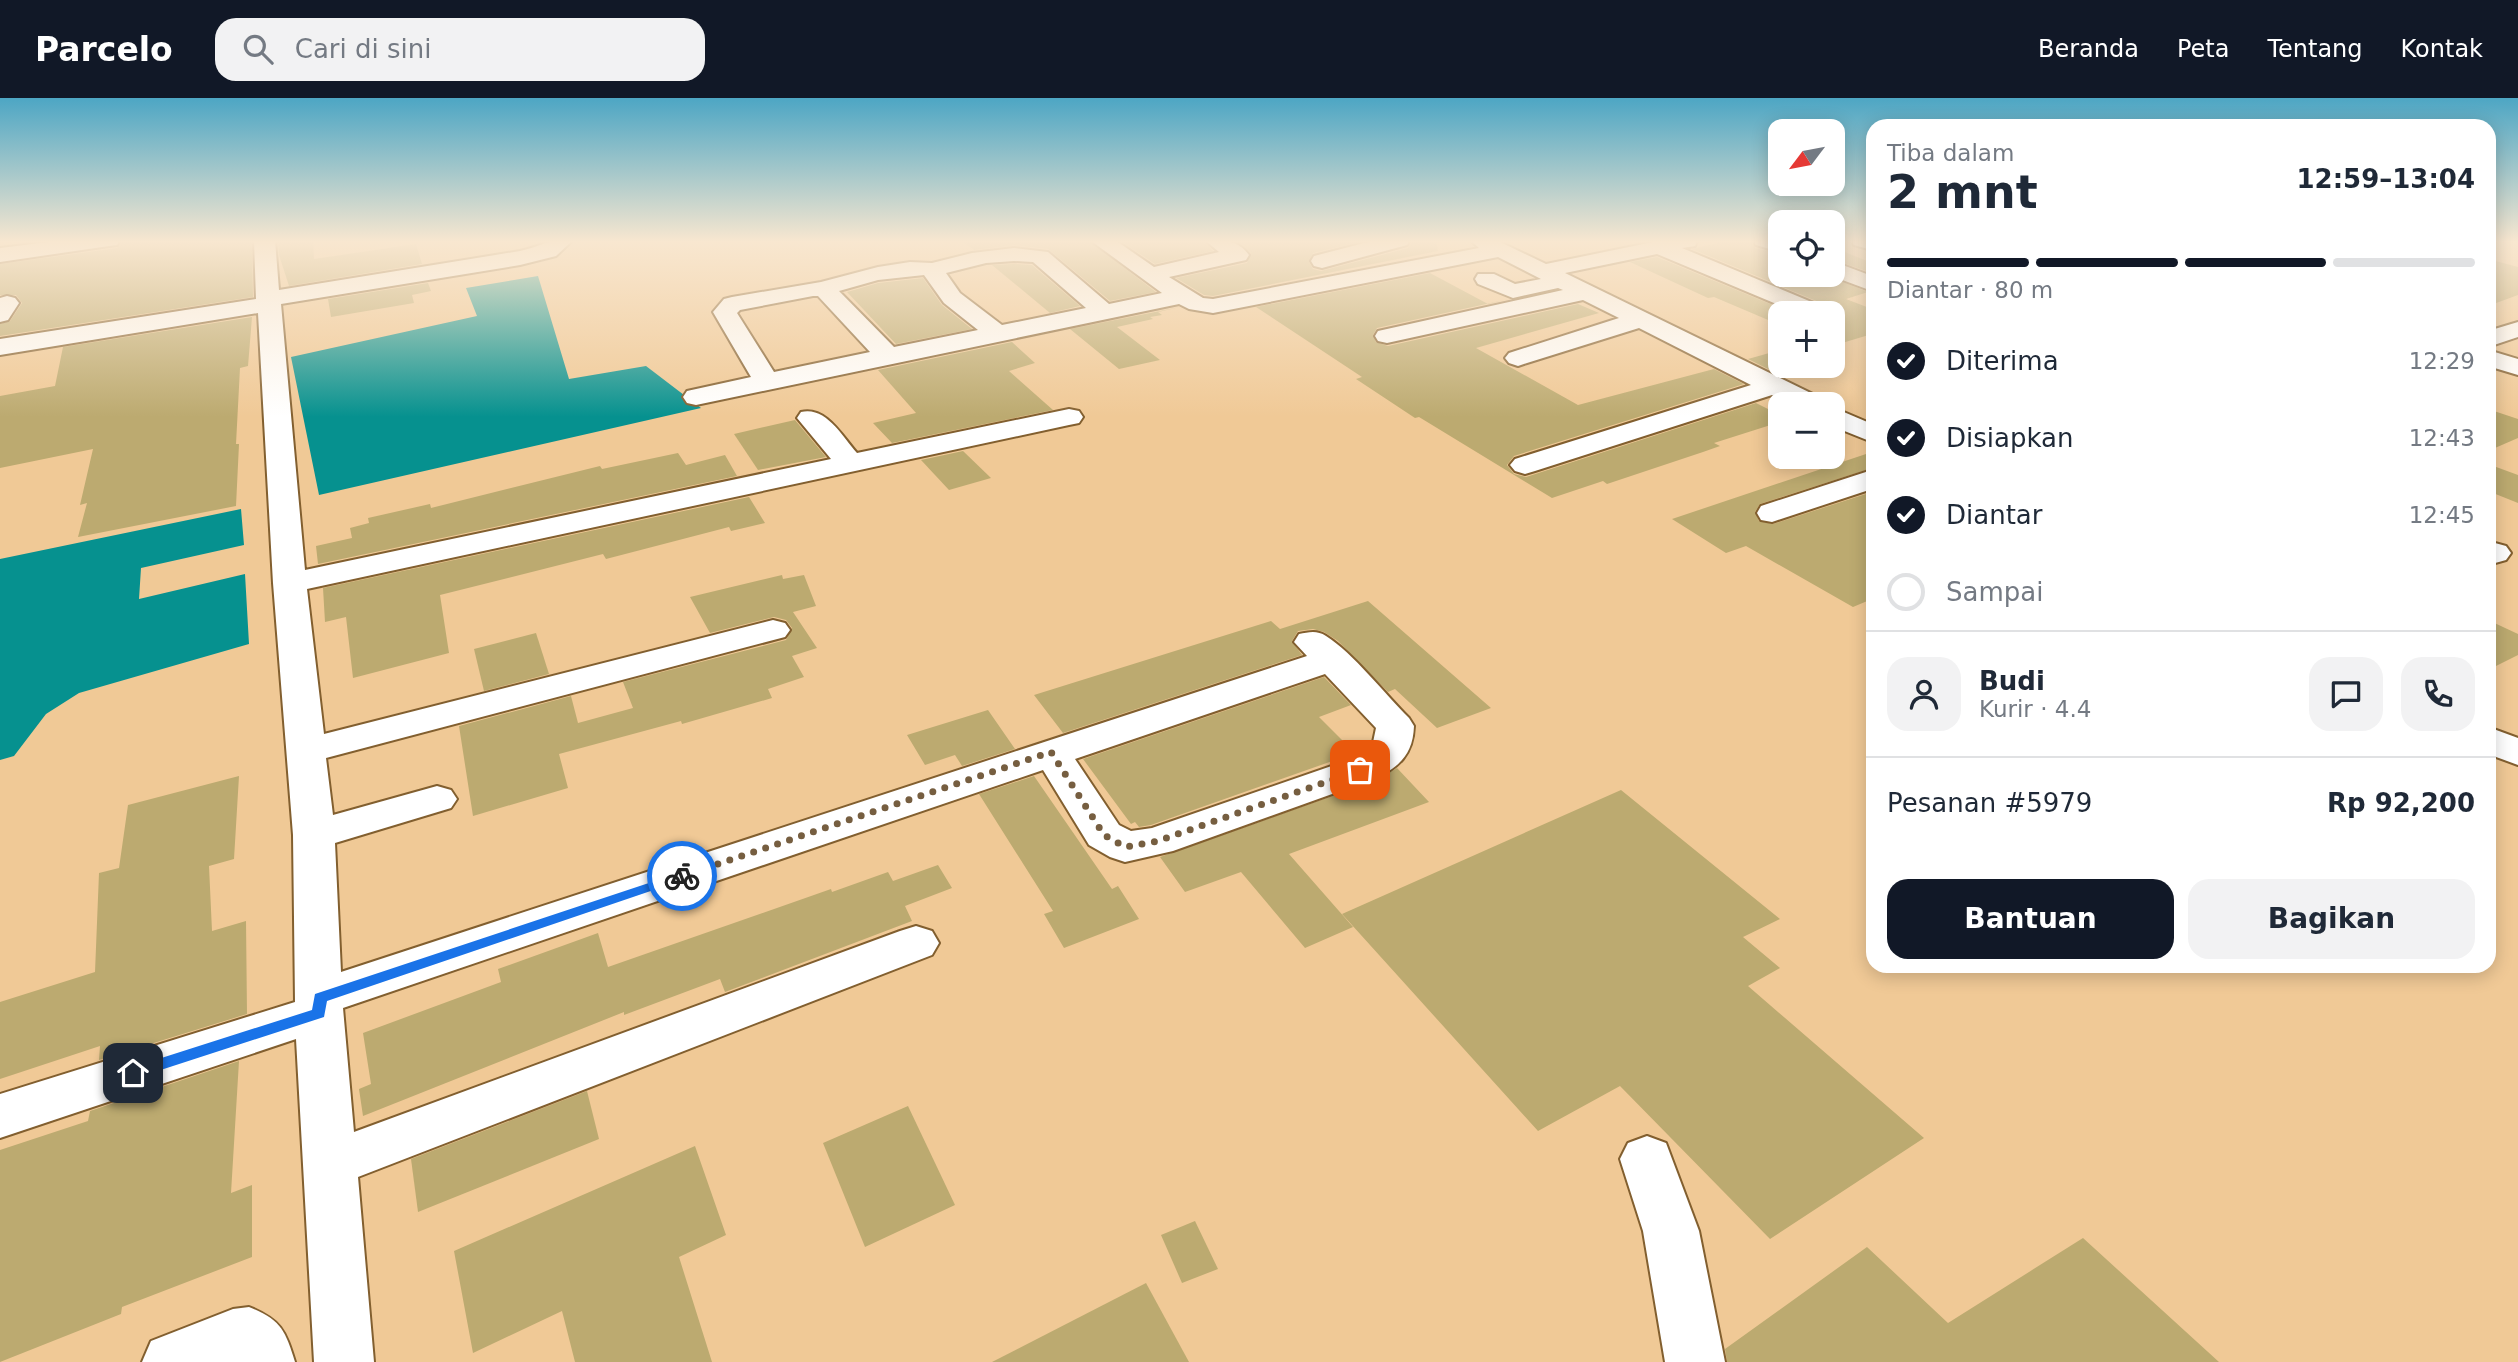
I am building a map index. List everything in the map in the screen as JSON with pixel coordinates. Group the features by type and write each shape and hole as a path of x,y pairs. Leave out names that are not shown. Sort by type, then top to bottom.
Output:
{"street":[{"path":"0,347 280,299"},
{"path":"758,299 732,304 725,312 766,382"},
{"path":"834,299 884,352 892,355"},
{"path":"955,299 998,334"},
{"path":"1089,299 1105,313"},
{"path":"696,397 1168,299"},
{"path":"1188,299 1197,304 1213,306 1244,299"},
{"path":"1387,336 1555,299"},
{"path":"1601,299 1786,392"},
{"path":"268,301 290,583 314,835 319,1005 344,1362"},
{"path":"1518,358 1642,319"},
{"path":"1611,329 1685,363 1713,356"},
{"path":"2496,337 2518,329"},
{"path":"2496,360 2518,367"},
{"path":"1525,465 1774,386"},
{"path":"290,583 1069,417"},
{"path":"811,418 850,463"},
{"path":"1845,421 1866,431"},
{"path":"1772,513 1866,481"},
{"path":"305,751 773,630"},
{"path":"0,1115 1051,752 1322,651 1395,726 1395,743 1387,757 1360,770 1158,841 1125,847 1104,835 1051,752"},
{"path":"2496,742 2518,753"},
{"path":"314,835 437,799"},
{"path":"330,1164 916,943"},
{"path":"1647,1159 1671,1231 1695,1362"},
{"path":"172,1362 233,1338 249,1336 260,1346 265,1362"}],"water":[{"path":"470,299 545,299 569,379 646,366 701,408 319,495 291,357 477,316"},
{"path":"241,509 244,545 141,568 139,599 245,574 249,644 79,693 46,714 14,756 0,760 0,559"}],"building":[{"path":"19,299 240,299 0,336 0,324 10,321 22,303"},
{"path":"328,299 413,299 414,303 331,317"},
{"path":"854,299 938,299 972,329 896,344"},
{"path":"1033,299 1072,299 1080,306 1050,313"},
{"path":"1297,299 1478,299 1487,304 1377,328 1373,335 1376,342 1388,346 1578,304 1599,313 1476,348 1578,405 1714,369 1744,384 1514,456 1507,465 1514,474 1526,477 1756,403 1768,409 1768,426 1714,443 1720,446 1607,484 1603,481 1552,498 1419,417 1415,418 1356,379 1362,377 1256,307"},
{"path":"1719,299 1758,299 1768,303 1768,320"},
{"path":"1812,299 1846,299 1866,307 1866,336 1845,342 1845,301"},
{"path":"1180,307 1158,312 1162,315 1150,317 1153,319 1117,327 1160,360 1119,369 1070,329"},
{"path":"252,317 248,366 240,368 236,506 78,537 87,503 80,505 93,449 0,468 0,396 55,386 63,347"},
{"path":"1012,342 1035,363 1009,371 1053,410 892,443 873,423 916,413 878,370"},
{"path":"1768,353 1768,369 1748,359"},
{"path":"2496,412 2518,419 2518,438 2496,448"},
{"path":"795,420 826,457 758,470 734,434"},
{"path":"963,451 991,478 949,490 921,460"},
{"path":"678,453 686,465 725,455 737,476 318,564 316,546 352,538 350,528 369,523 368,518 430,504 431,508 600,466 602,469"},
{"path":"1866,454 1866,470 1760,504 1755,512 1759,521 1773,524 1866,494 1866,602 1853,607 1746,546 1726,553 1672,519 1821,469 1845,469 1845,461"},
{"path":"2496,467 2518,475 2518,503 2496,494"},
{"path":"749,497 765,523 731,531 729,527 606,559 603,554 440,595 449,653 353,678 346,617 325,622 323,588"},
{"path":"782,575 783,579 804,575 816,606 793,612 817,648 792,656 804,677 768,689 772,698 682,724 681,721 559,754 568,788 473,816 459,726 571,696 578,723 633,708 623,682 786,640 792,628 786,620 774,617 710,633 690,597"},
{"path":"1368,601 1491,708 1437,728 1395,689 1388,692 1338,641 1313,629 1298,631 1292,641 1302,655 1063,733 1034,695 1271,621 1280,629"},
{"path":"2496,624 2518,634 2518,655 2496,666"},
{"path":"536,633 549,674 484,691 474,649"},
{"path":"1324,677 1351,705 1319,717 1355,753 1151,825 1139,827 1135,822 1131,824 1083,759"},
{"path":"988,710 1015,749 962,766 955,755 925,765 907,735"},
{"path":"1397,768 1429,802 1289,854 1353,927 1305,948 1241,872 1185,892 1160,857 1375,781"},
{"path":"239,776 234,859 209,866 212,931 246,921 247,1014 99,1060 100,1046 0,1079 0,1002 95,972 99,873 119,868 128,805"},
{"path":"1034,776 1112,889 1118,886 1139,919 1064,948 1044,914 1053,911 979,794"},
{"path":"1621,790 1780,919 1743,937 1780,968 1748,986 1924,1138 1770,1239 1620,1086 1538,1131 1342,914"},
{"path":"938,865 952,888 905,906 912,921 725,992 720,979 624,1015 624,1012 363,1116 359,1089 371,1084 363,1033 501,982 498,969 598,933 608,967 831,889 832,892 888,872 893,881"},
{"path":"239,1061 231,1193 252,1185 252,1257 122,1307 121,1314 0,1362 0,1150 88,1121 90,1111"},
{"path":"587,1091 599,1139 418,1212 411,1159"},
{"path":"908,1106 955,1205 865,1247 823,1143"},
{"path":"695,1146 726,1235 679,1257 712,1362 575,1362 562,1311 473,1353 454,1251"},
{"path":"1195,1221 1218,1269 1182,1283 1161,1235"},
{"path":"2083,1238 2219,1362 1727,1362 1725,1349 1867,1247 1948,1323"},
{"path":"1146,1283 1189,1362 992,1362"}],"way so far":[{"path":"682,876 1051,752 1104,835 1125,847 1158,841 1360,770"}],"route":[{"path":"133,1073 318,1013 320,998 682,876"}]}
